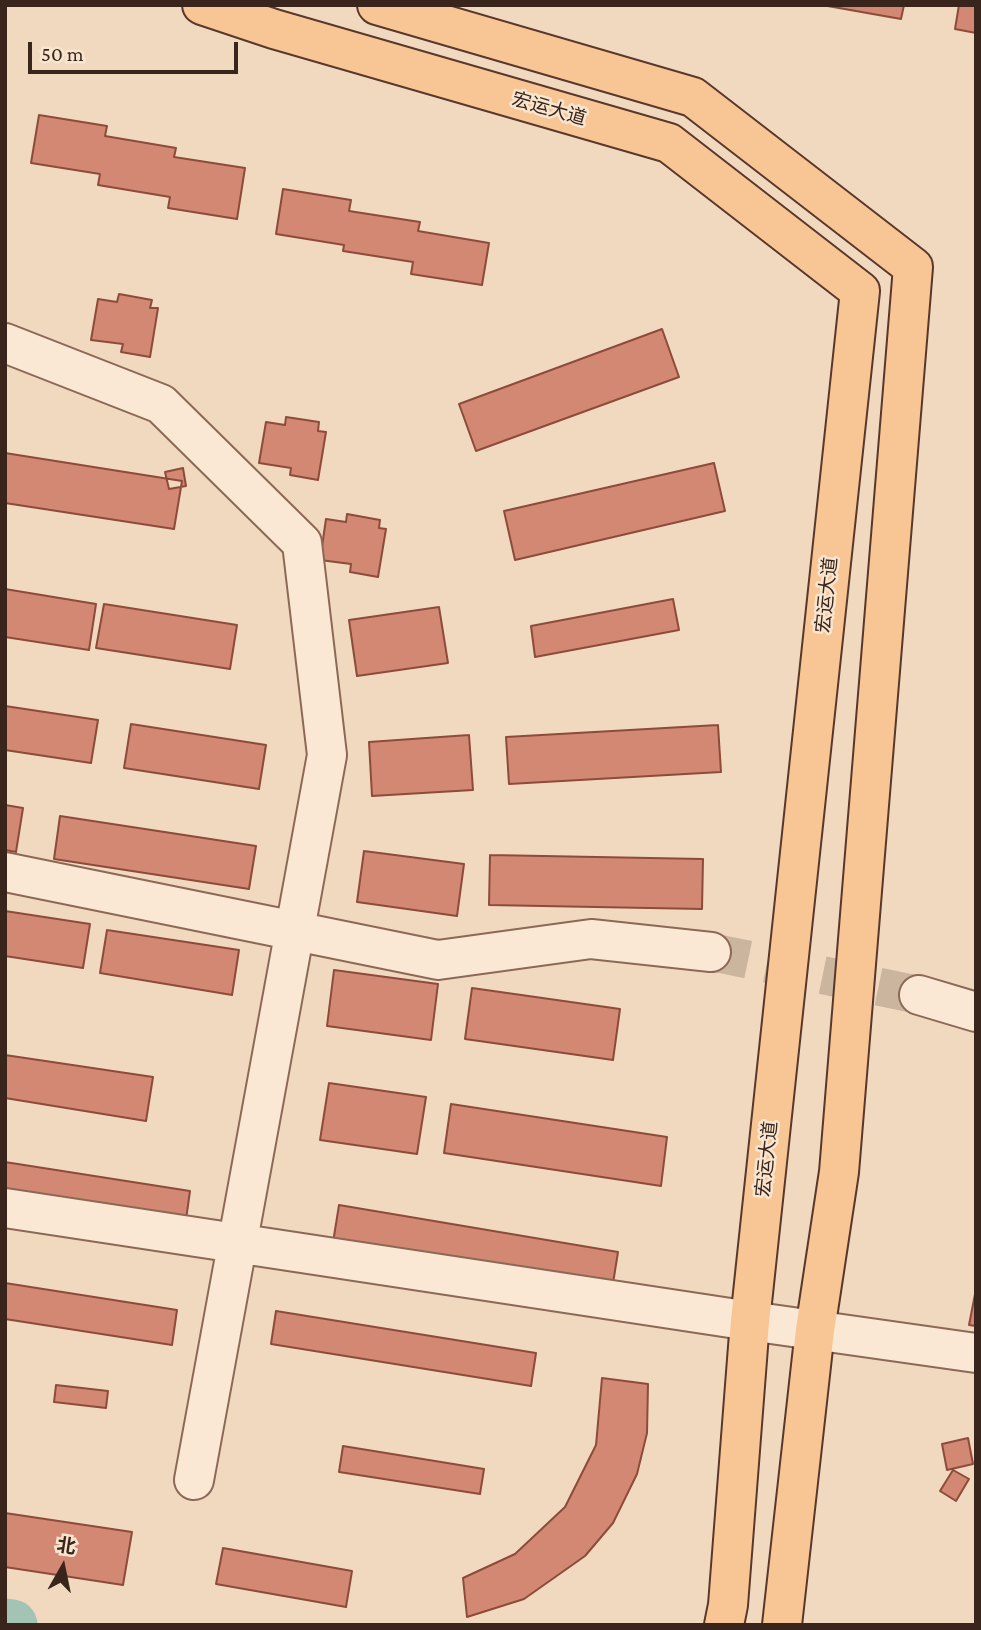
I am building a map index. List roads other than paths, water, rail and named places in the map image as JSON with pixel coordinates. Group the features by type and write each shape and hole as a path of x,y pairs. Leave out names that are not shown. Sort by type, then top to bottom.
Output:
{"main road":[{"name":"宏运大道","path":"202,5 274,29 669,143 860,291 750,1321 728,1605 724,1625"},
{"path":"377,5 693,97 913,267 839,1172 815,1330 782,1625"}],"street":[{"path":"5,343 161,404 302,543 327,755 194,1480"},
{"path":"5,872 438,960 591,939 711,953"},
{"path":"919,995 976,1012"},
{"path":"5,1208 976,1353"}],"waterway":[{"path":"5,1624 12,1625"}],"tunnel":[{"path":"711,952 919,995"}]}
